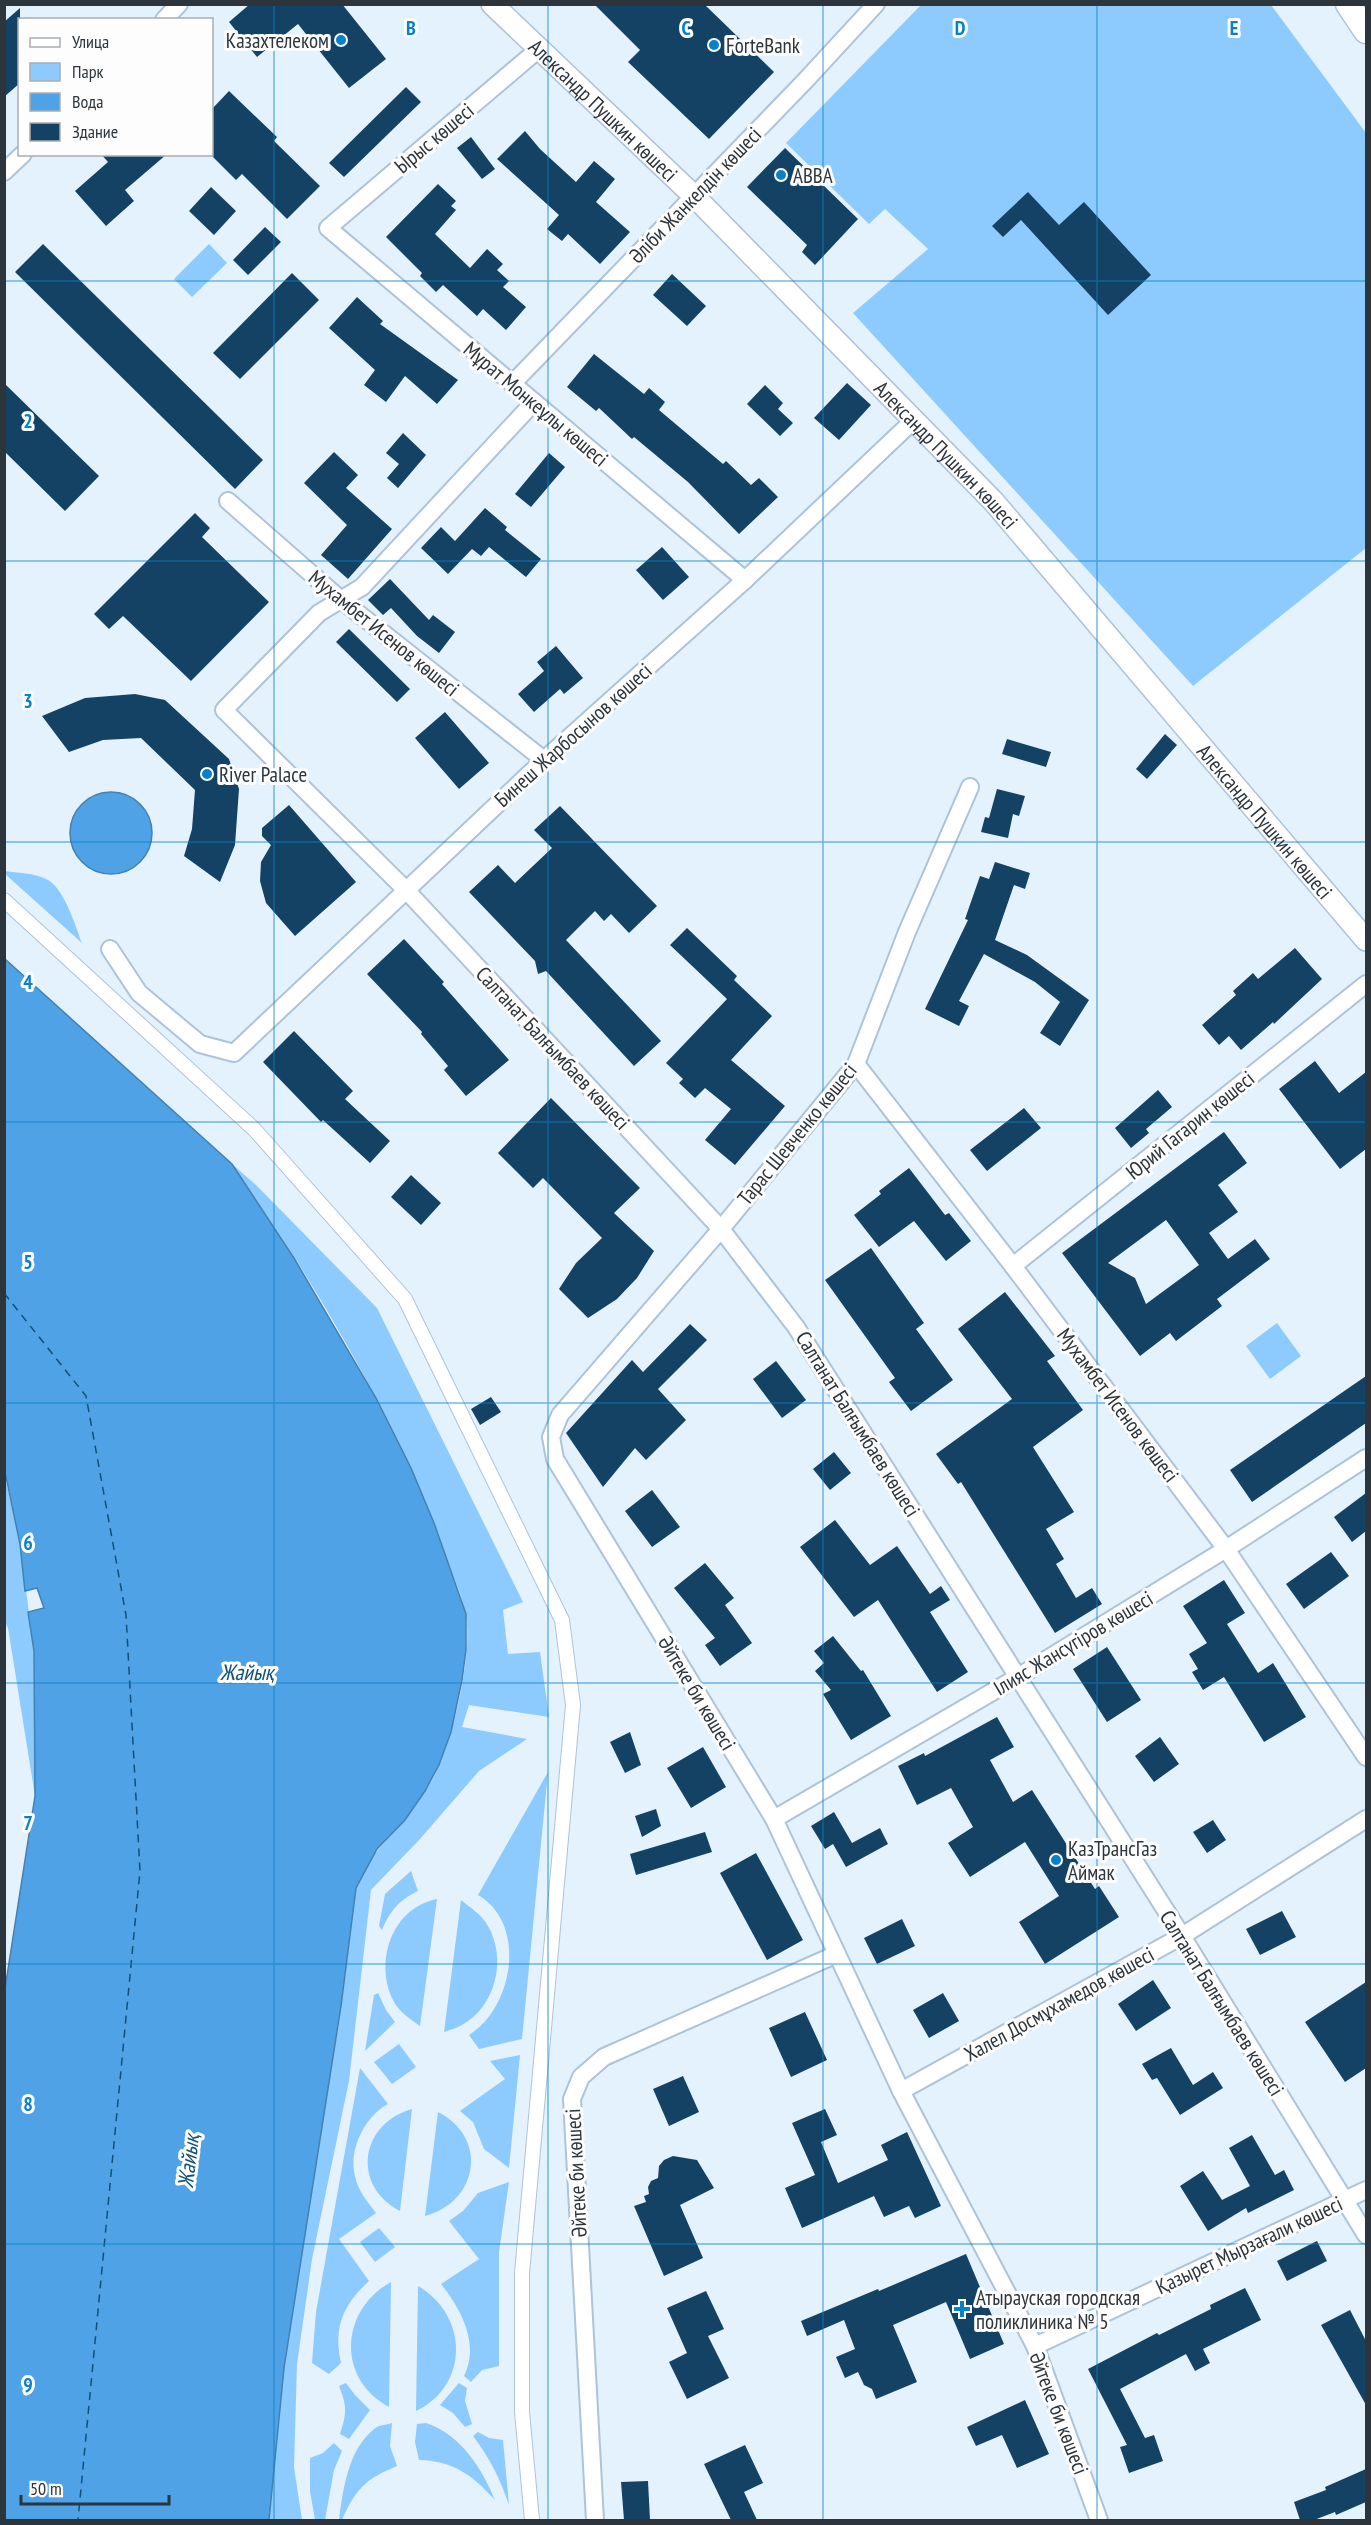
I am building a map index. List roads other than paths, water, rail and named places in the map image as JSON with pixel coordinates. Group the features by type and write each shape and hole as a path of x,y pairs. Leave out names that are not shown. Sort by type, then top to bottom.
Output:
{"main road":[{"path":"1348,4 1366,31"}],"street":[{"path":"166,18 179,4"},
{"name":"Александр Пушкин көшесі","path":"492,4 694,196 994,502 1366,940"},
{"name":"Әліби Жанкелдін көшесі","path":"512,384 876,4"},
{"name":"Ырыс көшесі","path":"328,228 540,48"},
{"path":"4,172 21,156"},
{"name":"Мұрат Монкеұлы көшесі","path":"328,228 745,580"},
{"path":"340,599 362,587 534,402"},
{"name":"Бинеш Жарбосынов көшесі","path":"110,949 139,993 200,1044 234,1053 544,760 745,580 915,419"},
{"name":"Мухамбет Исенов көшесі","path":"228,501 340,599 544,760"},
{"name":"Салтанат Балғымбаев көшесі","path":"340,599 319,613 224,710 407,891 721,1229 796,1327 1182,1936 1366,2235"},
{"name":"Тарас Шевченко көшесі","path":"551,1437 560,1415 721,1229 856,1064 907,932 970,787"},
{"path":"4,900 254,1129 405,1299 562,1620 573,1705 522,2273 522,2412 532,2520"},
{"name":"Юрий Гагарин көшесі","path":"1013,1266 1366,984"},
{"name":"Мухамбет Исенов көшесі","path":"856,1064 1013,1266 1226,1549 1366,1757"},
{"name":"Әйтеке би көшесі","path":"551,1437 555,1459 774,1819 901,2091 1035,2346 1099,2520"},
{"name":"Ілияс Жансүгіров көшесі","path":"774,1819 1018,1677 1226,1549 1366,1458"},
{"name":"Халел Досмұхамедов көшесі","path":"901,2091 1182,1936 1366,1818"},
{"name":"Әйтеке би көшесі","path":"595,2520 572,2099 581,2077 604,2057 837,1953"},
{"name":"Қазырет Мырзағали көшесі","path":"1035,2346 1366,2190"}],"water":[{"path":"111,792 127,795 140,804 149,817 152,833 149,849 140,862 127,871 111,874 95,871 82,862 73,849 70,833 73,817 82,804 95,795"},
{"name":"Жайық","path":"5,959 232,1164 294,1258 376,1398 411,1468 434,1523 466,1614 466,1650 462,1680 451,1732 439,1765 405,1820 377,1849 356,1888 341,2006 284,2368 269,2520 5,2520 4,1995 35,1796 34,1651 28,1612 44,1608 37,1588 25,1591 20,1544 5,1472"}],"place":[{"name":"Казахтелеком","path":"341,40"},
{"name":"ForteBank","path":"714,45"},
{"name":"ABBA","path":"781,175"},
{"name":"River Palace","path":"207,774"},
{"name":"КазТрансГаз Аймак","path":"1056,1860"},
{"name":"Атырауская городская поликлиника № 5","path":"962,2309"}]}
